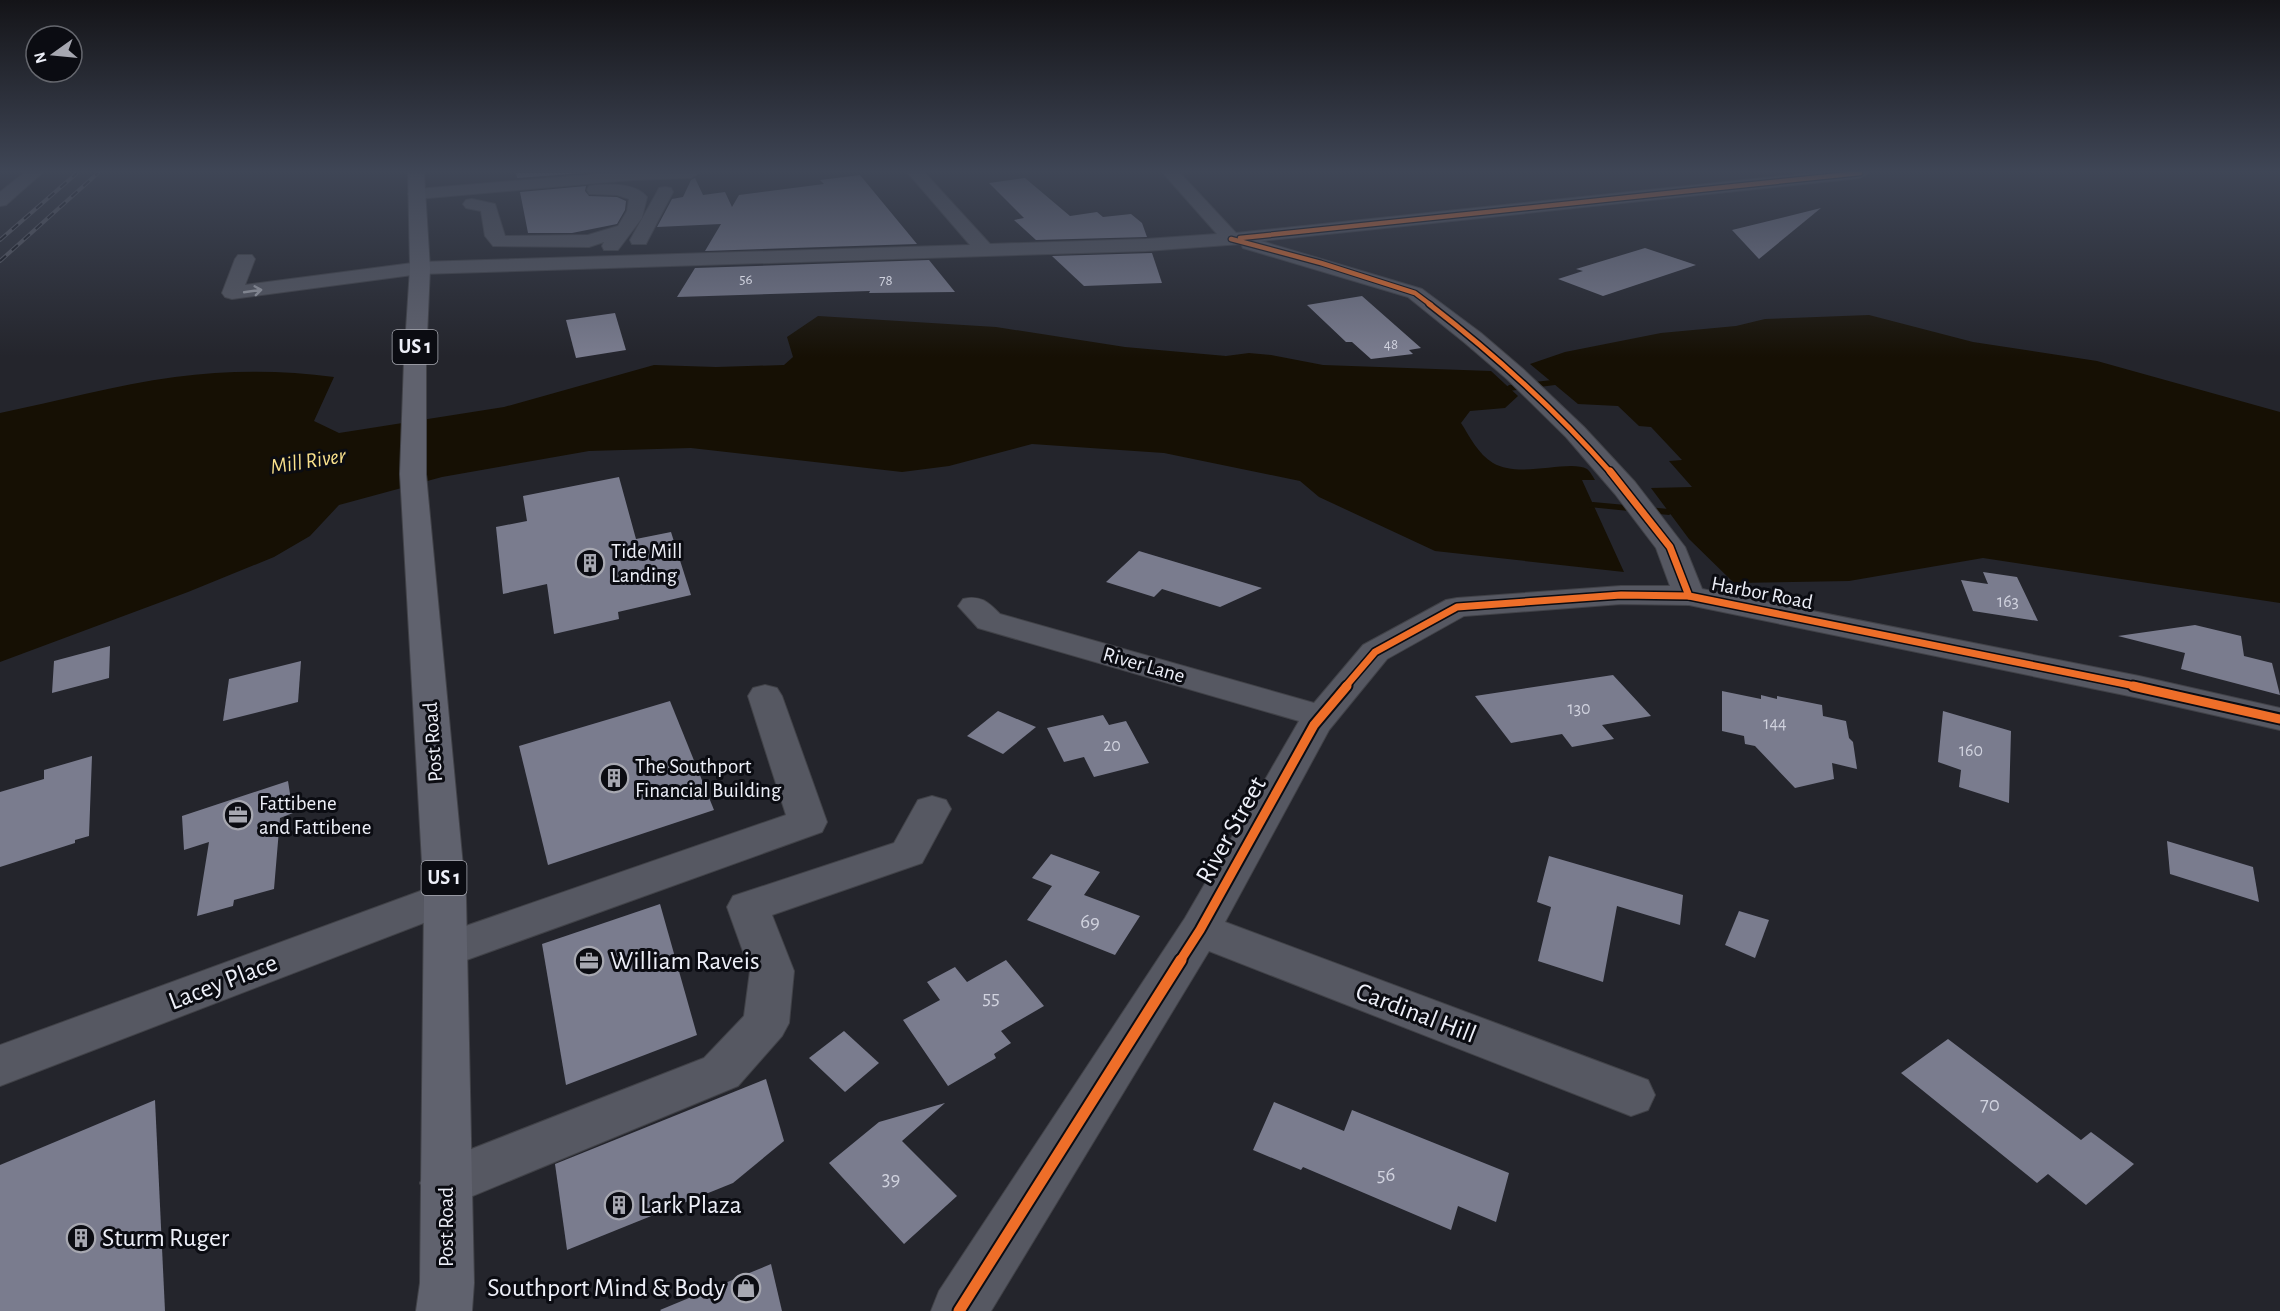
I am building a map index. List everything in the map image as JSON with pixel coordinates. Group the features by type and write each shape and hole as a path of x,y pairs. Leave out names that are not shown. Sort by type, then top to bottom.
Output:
{"main road":[{"name":"Post Road","path":"418,234 420,268 413,474 445,898 447,1283 444,1311"}],"street":[{"path":"494,234 500,242 590,242 613,234"},
{"path":"598,261 621,234"},
{"path":"629,260 643,234"},
{"path":"971,234 984,249"},
{"path":"1227,234 1231,239"},
{"path":"245,259 232,293 420,268 1146,244 1278,234"},
{"name":"Harbor Road","path":"1231,239 1321,263 1415,293 1473,338 1539,397 1590,448 1625,488 1670,547 1689,596 2280,718"},
{"name":"River Street","path":"959,1311 1200,930 1320,716 1375,652 1456,607 1621,595 1689,596"},
{"name":"River Lane","path":"974,606 989,621 1320,716"},
{"path":"446,950 808,822 765,696"},
{"path":"446,1183 721,1072 766,1023 772,970 748,907 908,853 932,809"},
{"name":"Lacey Place","path":"0,1066 445,898"},
{"name":"Cardinal Hill","path":"1200,930 1631,1095"}],"water":[{"path":"1869,315 1973,342 2097,361 2280,412 2280,603 1983,558 1849,581 1734,583 1689,539 1651,488 1692,487 1669,461 1682,460 1651,427 1639,426 1618,406 1578,404 1530,364 1565,352 1661,333 1736,326 1765,319"},
{"name":"Mill River","path":"818,316 996,327 1125,347 1226,356 1249,353 1271,355 1323,365 1491,371 1518,396 1505,408 1470,411 1461,423 1471,439 1488,459 1504,467 1530,469 1569,466 1587,469 1595,480 1582,480 1624,572 1435,551 1319,497 1300,481 1164,453 1032,444 949,466 902,472 691,448 589,451 442,477 339,505 310,536 274,557 188,592 0,662 0,413 175,377 235,372 295,373 334,377 314,421 339,433 504,407 654,365 716,367 784,365 793,357 787,337"}],"building":[{"path":"715,234 909,234 917,244 705,251"},
{"path":"1030,234 1146,234 1147,237 1036,240"},
{"path":"1736,234 1789,234 1759,259"},
{"path":"1645,248 1696,265 1603,296 1558,279 1583,271 1576,269"},
{"path":"1152,253 1162,283 1084,286 1052,256"},
{"path":"929,260 955,292 869,293 870,291 677,297 695,268"},
{"path":"1362,296 1421,348 1409,350 1413,354 1371,359 1352,342 1346,342 1307,305"},
{"path":"615,313 626,350 576,358 566,320"},
{"name":"Tide Mill Landing","path":"619,477 636,539 671,532 691,595 618,612 619,619 554,634 547,584 503,594 496,527 527,521 523,496"},
{"path":"1139,551 1262,588 1220,607 1162,589 1154,597 1106,582"},
{"path":"1983,572 2017,577 2038,621 1973,611 1961,580 1988,584"},
{"path":"2195,625 2241,636 2244,656 2272,663 2280,695 2181,669 2185,653 2118,636"},
{"path":"110,646 109,678 52,693 54,661"},
{"path":"301,661 298,702 223,721 229,679"},
{"path":"1613,675 1651,716 1602,725 1614,739 1572,747 1562,734 1511,743 1475,696"},
{"path":"1722,691 1761,699 1761,695 1777,699 1777,696 1822,705 1823,716 1846,721 1849,738 1853,742 1857,769 1832,763 1834,779 1795,788 1755,746 1745,744 1744,736 1722,731"},
{"name":"The Southport Financial Building","path":"670,701 714,810 548,865 519,746"},
{"path":"998,711 1036,727 1003,754 967,736"},
{"path":"1943,711 2011,731 2009,803 1959,787 1961,770 1938,762"},
{"path":"1103,715 1109,725 1126,721 1149,763 1094,777 1084,757 1064,762 1047,728"},
{"path":"92,756 89,836 75,840 75,843 0,867 0,792 44,779 44,770"},
{"path":"288,781 293,813 280,818 274,889 234,900 233,906 197,916 209,842 184,850 182,816"},
{"path":"2167,841 2253,867 2259,902 2170,874"},
{"path":"1051,854 1100,872 1084,895 1140,916 1115,955 1027,920 1052,886 1032,878"},
{"path":"1549,856 1683,895 1680,925 1617,906 1603,982 1538,961 1551,907 1537,902"},
{"path":"660,904 697,1035 566,1085 542,944"},
{"path":"1739,911 1769,920 1755,958 1725,945"},
{"path":"1006,960 1044,1006 1001,1031 1011,1043 994,1054 996,1058 948,1086 903,1020 940,1000 927,982 955,967 967,982"},
{"path":"844,1031 879,1063 845,1092 809,1058"},
{"path":"1948,1039 2081,1140 2091,1132 2134,1164 2086,1205 2048,1174 2037,1183 1901,1073"},
{"name":"Lark Plaza","path":"766,1079 784,1141 733,1183 567,1250 555,1164"},
{"name":"Sturm Ruger","path":"155,1100 165,1311 0,1311 0,1165"},
{"path":"1274,1102 1344,1131 1352,1110 1509,1173 1496,1222 1458,1206 1451,1230 1303,1167 1301,1170 1253,1150"},
{"path":"945,1103 902,1141 957,1196 904,1244 829,1163 879,1122"},
{"name":"Southport Mind & Body","path":"771,1264 782,1311 660,1310"}],"waterway":[{"path":"1509,388 1552,383"},
{"path":"1593,505 1669,512"}],"railway":[{"path":"0,240 7,234"},
{"path":"0,261 30,234"}],"cycle path":[{"path":"1240,238 1276,234"},
{"path":"1231,239 1321,263 1415,293 1473,338 1515,374 1575,432 1625,488 1670,547 1689,596 2139,687 2280,719"},
{"path":"959,1311 1200,930 1314,725 1375,652 1457,607 1621,595 1689,596"}],"place":[{"name":"Tide Mill Landing","path":"590,563"},
{"name":"The Southport Financial Building","path":"614,778"},
{"name":"Fattibene and Fattibene","path":"238,815"},
{"name":"William Raveis","path":"589,961"},
{"name":"Lark Plaza","path":"619,1205"},
{"name":"Sturm Ruger","path":"81,1238"},
{"name":"Southport Mind & Body","path":"746,1288"}]}
